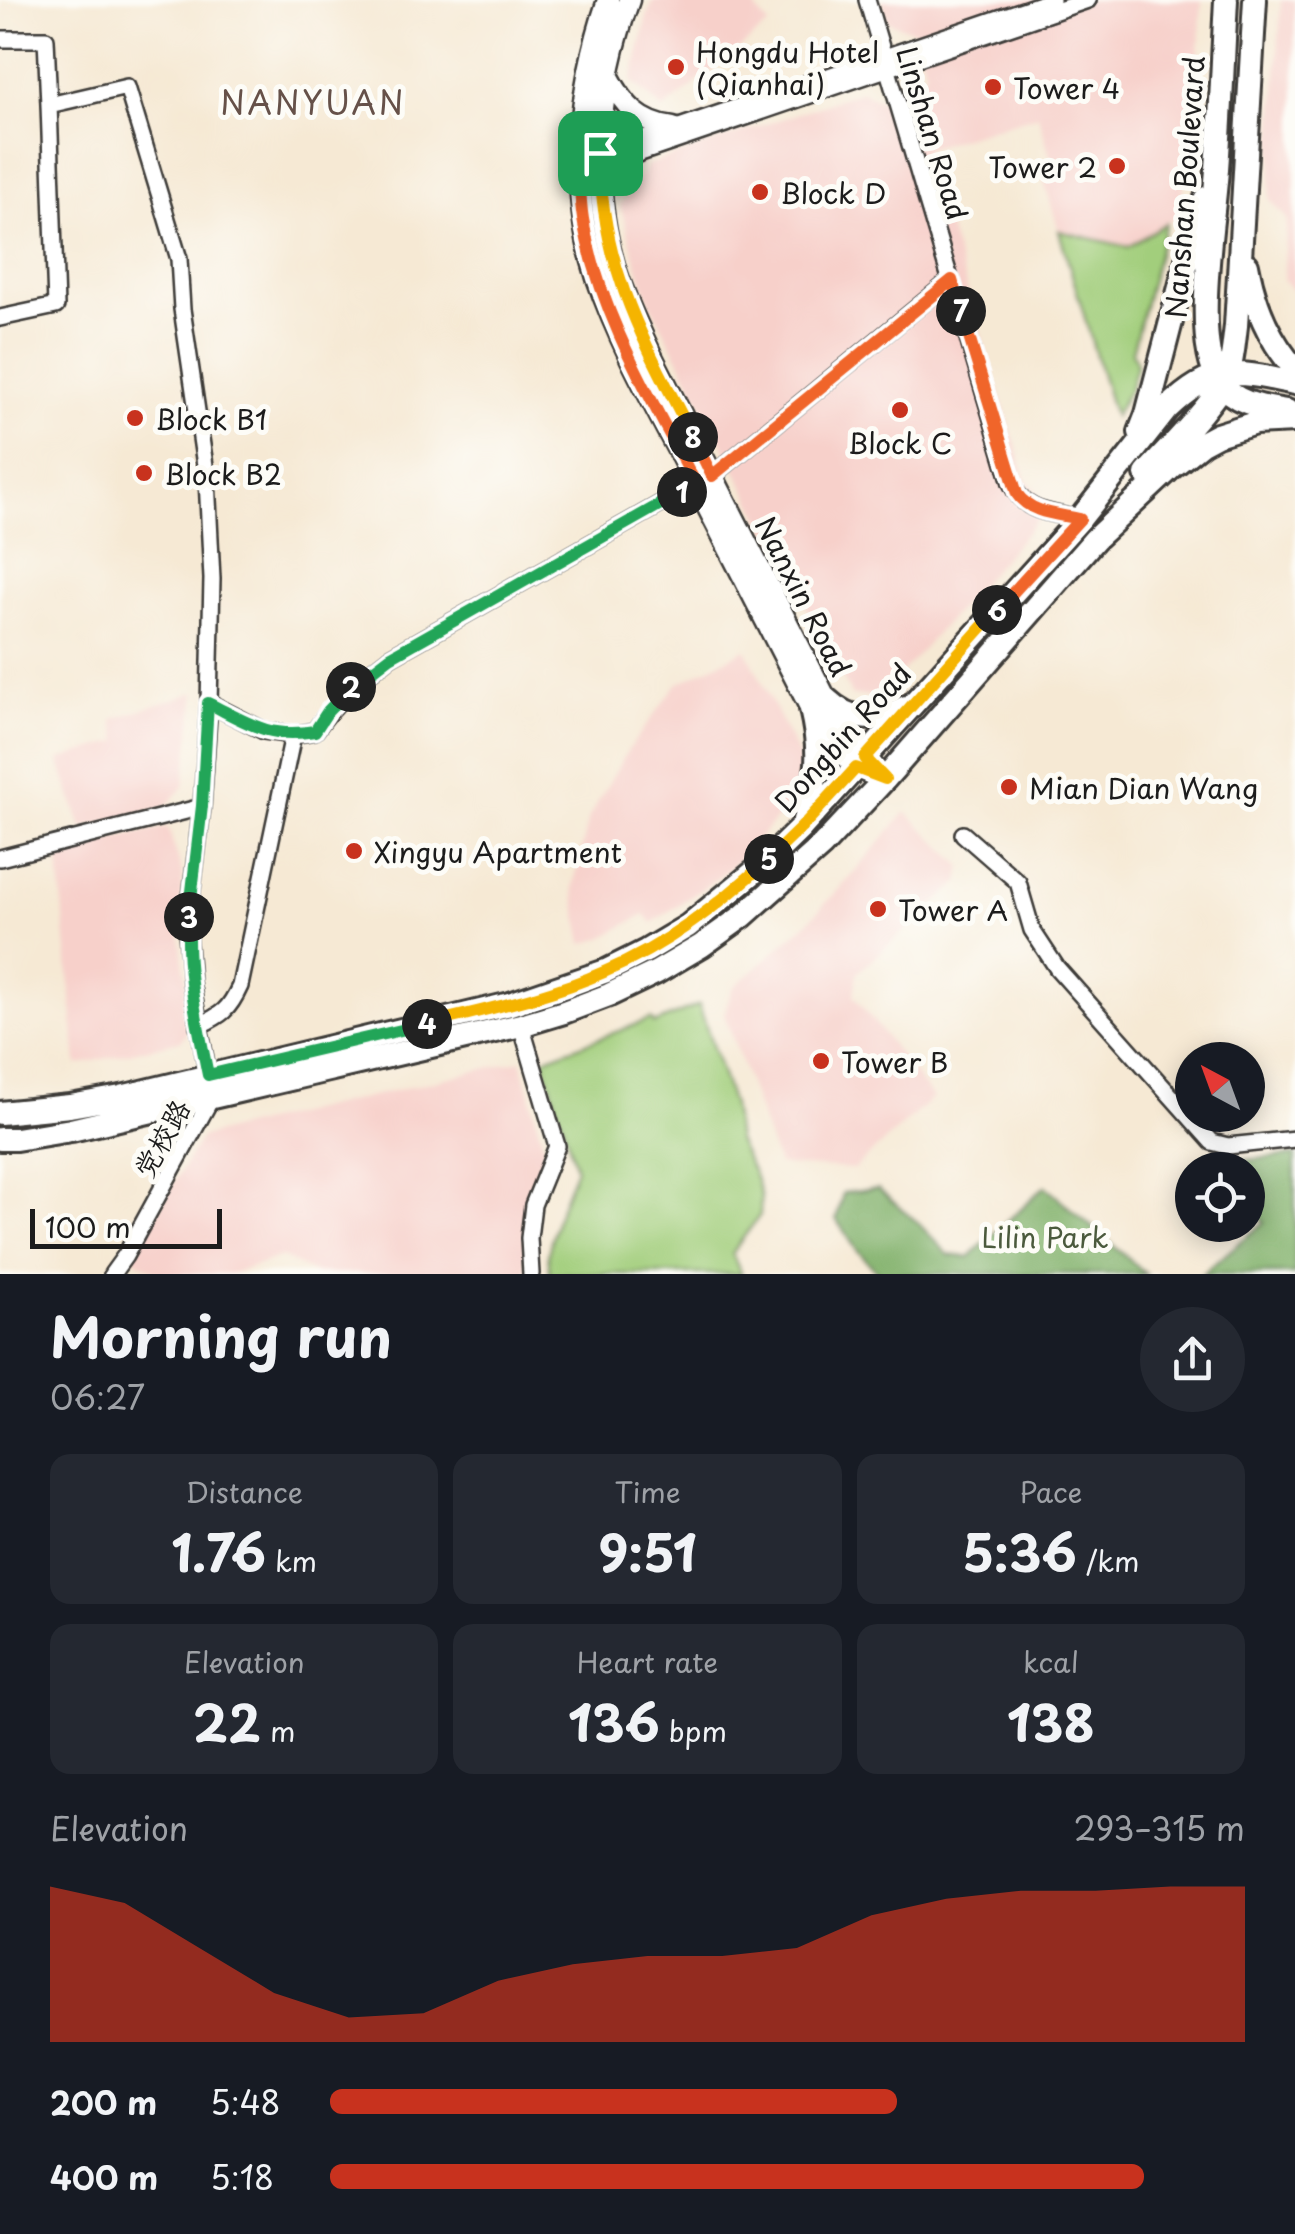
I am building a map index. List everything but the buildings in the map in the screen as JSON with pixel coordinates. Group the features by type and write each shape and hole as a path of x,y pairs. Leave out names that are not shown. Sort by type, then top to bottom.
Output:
{"main road":[{"name":"Nanxin Road","path":"593,161 586,88 608,0"},
{"name":"Nanxin Road","path":"629,0 615,47 582,216 604,298 632,360 704,480 818,704 849,740 861,762 885,779"},
{"path":"1094,539 1221,379 1236,326 1255,0"},
{"name":"Nanshan Boulevard","path":"1220,6 1218,167 1205,318 1207,349 1221,379"},
{"path":"609,77 636,116 659,127 673,128"},
{"path":"1118,472 1148,414 1194,233 1218,167"},
{"path":"1242,216 1246,259 1258,310 1268,332 1295,369"},
{"path":"1221,379 1243,372 1295,383"},
{"path":"1221,379 1235,397 1253,405 1295,413"},
{"name":"Dongbin Road","path":"5,1140 72,1130 210,1086 510,1004 606,972 688,926 801,828 1080,519 1167,409 1191,389 1221,379"},
{"name":"Dongbin Road","path":"0,1114 210,1086 521,1024 609,995 657,972 743,916 799,868 885,779 1094,539 1172,467 1217,435 1255,423 1295,421"},
{"path":"801,828 818,767 818,704 867,719 914,704"},
{"path":"0,1105 28,1111"}],"street":[{"name":"Linshan Road","path":"867,0 1017,494 1035,509 1080,519"},
{"path":"593,161 886,62 1052,0"},
{"path":"593,161 673,128 1088,0"},
{"path":"0,39 46,39 56,306 0,318"},
{"path":"49,104 127,87 178,259 207,478 212,579 202,806 187,931 191,982 210,1086"},
{"path":"208,703 264,731 293,735 315,731 351,687 390,657 704,480 952,280"},
{"path":"198,1026 231,1006 240,986 293,735"},
{"path":"0,858 202,806"},
{"path":"963,834 1018,882 1032,930 1057,968 1212,1142 1228,1146 1295,1140"},
{"path":"521,1024 556,1146 534,1205 529,1238 531,1274"},
{"name":"党校路","path":"112,1274 125,1256 210,1086"}],"shaded area":[{"name":"Hongdu Hotel (Qianhai)","path":"653,0 749,0 769,25 663,110 632,81"},
{"path":"882,0 1202,0 1194,138 1177,216 1128,247 1059,231 1042,174 1054,169 1038,115 924,149 1026,478 1042,498 1039,518 881,696 852,696 651,305 620,205 648,165 862,91 885,103 908,97 926,72 914,31 888,21"},
{"path":"1281,0 1295,0 1295,293 1283,280 1287,219 1270,200"},
{"path":"746,649 799,757 800,784 789,805 740,859 652,923 645,914 601,939 583,944 573,887 589,817 628,750 677,684"},
{"path":"196,692 184,787 163,809 82,828 59,760 119,741 113,719"},
{"path":"906,812 962,866 959,883 857,973 854,996 933,1098 854,1169 778,1165 724,1014 733,988 808,922"},
{"path":"168,827 183,875 178,919 191,1027 180,1041 77,1065 58,851"},
{"path":"521,1060 544,1149 524,1214 526,1274 316,1274 282,1257 230,1274 160,1274 130,1257 201,1137"}],"green space":[{"path":"1166,223 1132,352 1137,363 1130,388 1114,416 1059,231 1128,247"},
{"path":"699,1005 732,1105 737,1140 761,1197 760,1215 732,1253 741,1274 550,1274 548,1254 557,1217 576,1168 543,1059 651,1019 654,1024"},
{"path":"1295,1155 1295,1274 1202,1274 1240,1242 1265,1242 1265,1158"},
{"name":"Lilin Park","path":"1045,1186 1146,1274 879,1274 836,1219 843,1193 878,1189 949,1255 969,1257"}],"place":[{"name":"Hongdu Hotel (Qianhai)","path":"676,67"},
{"name":"Tower 4","path":"993,87"},
{"name":"Tower 2","path":"1117,166"},
{"name":"Block D","path":"760,192"},
{"name":"Block C","path":"900,410"},
{"name":"Block B1","path":"135,418"},
{"name":"Block B2","path":"144,473"},
{"name":"Mian Dian Wang","path":"1009,787"},
{"name":"Xingyu Apartment","path":"354,851"},
{"name":"Tower A","path":"878,909"},
{"name":"Tower B","path":"821,1061"}],"district":[{"name":"NANYUAN","path":"313,102"}],"route":[{"path":"600,153 608,236 622,287 652,357 712,476 952,280 1017,494 1035,509 1080,519 865,758 885,779 856,768 765,863 688,926 606,972 560,989 208,1075 191,982 187,931 202,806 208,703 264,731 293,735 315,731 351,687 390,657 696,484 632,360 596,274 582,216 579,164 600,153"}]}
